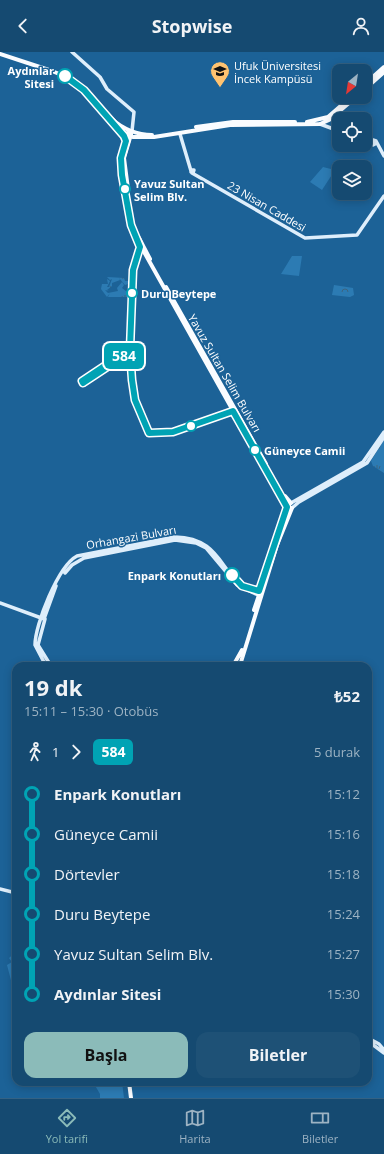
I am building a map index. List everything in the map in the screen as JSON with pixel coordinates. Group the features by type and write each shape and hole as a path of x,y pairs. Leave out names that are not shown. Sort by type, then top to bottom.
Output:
{"main road":[{"path":"2,52 58,70 73,78 87,89 114,121 131,130 145,134 155,135 222,123 322,122 331,127 332,122"},
{"path":"72,52 100,77 107,89 133,111 135,115 131,130"},
{"path":"0,54 55,72 72,80 84,90 112,123 121,131 138,138"},
{"path":"372,78 384,67"},
{"path":"372,83 384,72"},
{"path":"322,122 343,104"},
{"path":"339,112 348,104"},
{"path":"121,131 127,142 138,138 180,134 230,125 322,122 332,117"},
{"name":"Yavuz Sultan Selim Bulvarı","path":"131,130 124,154 124,168 132,219 141,246 235,411 286,498 291,503"},
{"name":"23 Nisan Caddesi","path":"180,134 190,165 194,172 307,239 357,234 384,196"},
{"path":"372,142 384,156"},
{"name":"Yavuz Sultan Selim Bulvarı","path":"235,411 287,507"},
{"path":"261,594 287,507 291,503 366,461 384,432"},
{"path":"238,662 277,545 292,508 299,502 366,461 384,437"},
{"path":"291,503 292,508"},
{"path":"287,507 292,508"},
{"name":"Orhangazi Bulvarı","path":"44,662 35,645 43,617 53,586 74,561 175,540 196,543 209,549 239,583 248,589 261,594"},
{"path":"0,602 43,617"},
{"name":"Orhangazi Bulvarı","path":"43,617 38,645 49,662"},
{"path":"1,889 12,892"},
{"path":"379,1047 384,1053"},
{"path":"128,1086 129,1098"}],"green space":[{"path":"323,167 332,169 332,175 322,190 310,182"},
{"path":"292,256 302,256 299,276 281,274"},
{"path":"107,277 124,278 125,281 129,281 128,284 125,285 119,278 120,280 112,283 112,286 107,290 109,291 105,290 108,293 118,291 117,288 122,282 124,285 122,288 127,292 127,297 108,297 110,293 107,297 101,289 102,284 108,284 107,279 110,281 107,287 109,287 112,279 110,280"},
{"path":"334,285 353,288 354,295 350,297 332,295"},
{"path":"384,440 384,473 373,466 371,461"},
{"path":"12,962 12,984 7,965"},
{"path":"95,1086 122,1086 124,1098 100,1098 100,1094"}],"bus line":[{"name":"584","path":"65,76 84,90 124,136 126,141 121,158 122,175 131,225 140,247 133,270 130,316 130,349 82,381 83,383 130,352 135,400 149,433 173,432 233,411 287,507 259,591 242,586 232,575"}],"place":[{"name":"Aydınlar Sitesi","path":"65,76"},
{"name":"Ufuk Üniversitesi İncek Kampüsü","path":"220,88"},
{"name":"Yavuz Sultan Selim Blv.","path":"125,189"},
{"name":"Duru Beytepe","path":"132,293"},
{"name":"Güneyce Camii","path":"255,450"},
{"name":"Enpark Konutları","path":"232,575"}]}
